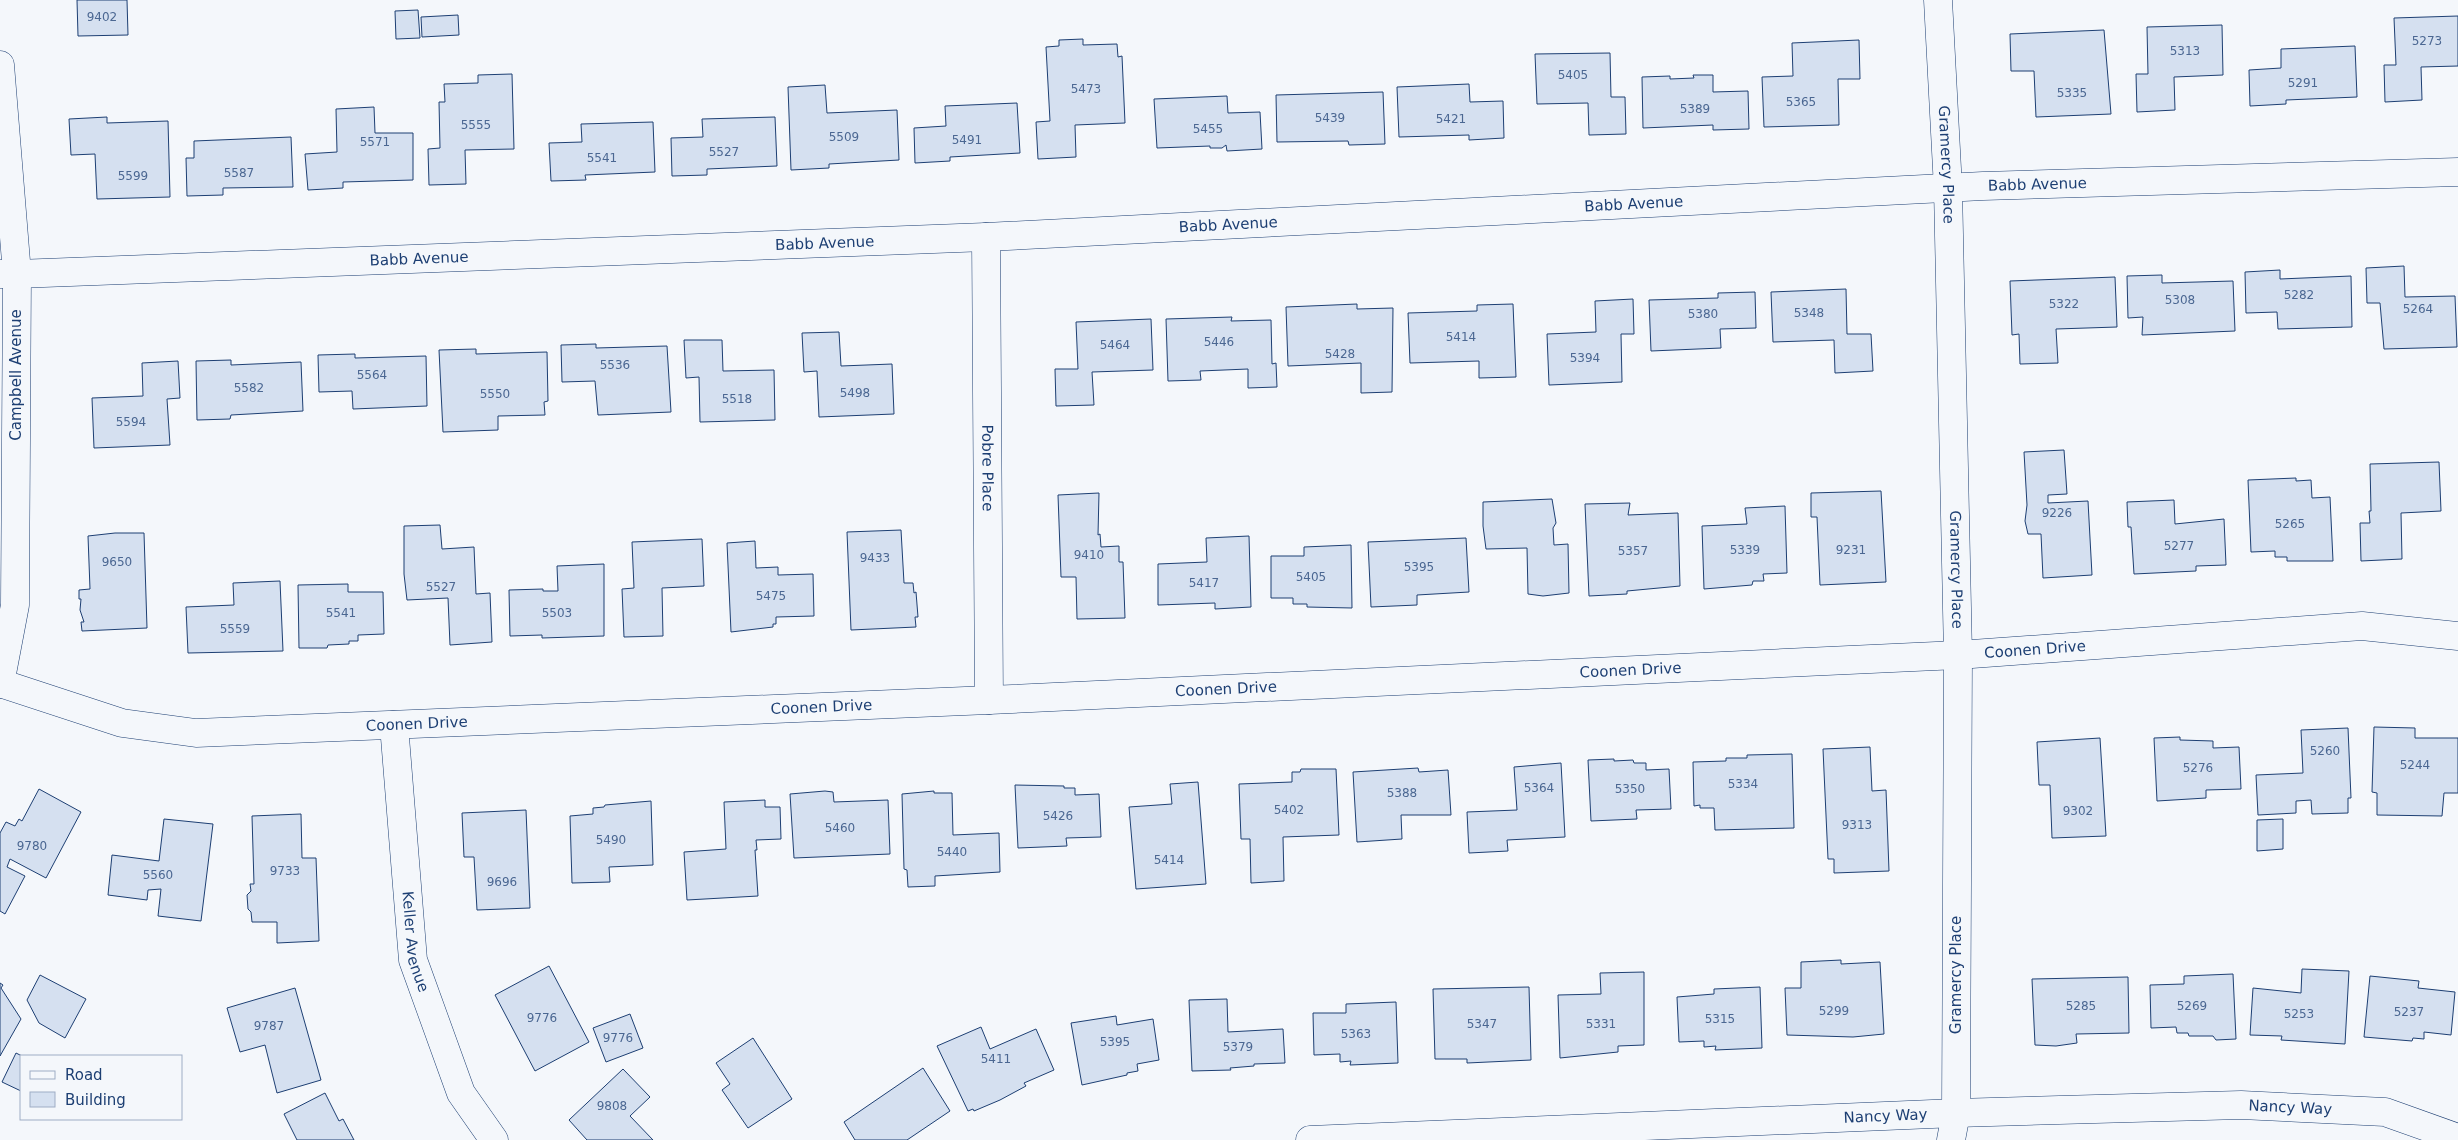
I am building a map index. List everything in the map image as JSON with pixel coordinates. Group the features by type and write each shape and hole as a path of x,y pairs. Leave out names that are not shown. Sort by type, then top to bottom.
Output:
{"street":[{"name":"Gramercy Place","path":"1938,0 1948,188 1958,656 1956,1113 1951,1140"},
{"name":"Campbell Avenue","path":"0,65 8,274 15,605 0,684"},
{"name":"Babb Avenue","path":"8,274 986,237 1948,188 2458,172"},
{"name":"Pobre Place","path":"986,237 989,700"},
{"name":"Coonen Drive","path":"0,684 122,723 196,733 989,700 1958,656 2362,626 2458,636"},
{"name":"Keller Avenue","path":"394,725 413,960 461,1093 494,1140"},
{"name":"Nancy Way","path":"1310,1140 1956,1113 2241,1105 2385,1112 2458,1138"}],"building":[{"path":"77,0 127,0 128,35 78,36"},
{"path":"418,10 420,38 396,39 395,11"},
{"path":"458,15 459,35 422,37 421,17"},
{"path":"2458,16 2458,66 2421,67 2422,100 2385,102 2384,65 2396,65 2394,18"},
{"path":"2222,25 2223,75 2174,77 2175,110 2137,112 2136,74 2148,74 2147,27"},
{"path":"2104,30 2111,114 2036,117 2034,71 2011,71 2010,34"},
{"path":"1083,39 1083,45 1117,44 1118,57 1122,56 1125,123 1075,125 1076,157 1038,159 1036,122 1050,121 1046,47 1059,46 1059,40"},
{"path":"1859,40 1860,79 1838,79 1839,125 1764,127 1762,77 1793,76 1792,43"},
{"path":"2355,46 2357,97 2286,100 2286,104 2250,106 2249,70 2281,68 2281,49"},
{"path":"1610,53 1611,97 1625,97 1626,134 1589,135 1588,103 1537,104 1535,54"},
{"path":"512,74 514,149 465,150 466,184 429,185 428,149 440,148 439,102 445,102 444,84 478,83 478,75"},
{"path":"1693,75 1713,75 1713,92 1748,91 1749,129 1713,130 1713,125 1643,128 1642,77 1670,76 1670,79 1694,78"},
{"path":"1469,84 1470,102 1503,101 1504,138 1469,140 1469,135 1399,137 1397,87"},
{"path":"825,85 827,113 897,110 899,160 829,164 829,168 791,170 788,87"},
{"path":"1383,92 1385,144 1349,145 1348,141 1277,142 1276,95"},
{"path":"1227,96 1228,113 1260,112 1262,149 1227,151 1226,145 1222,148 1210,148 1210,146 1157,148 1154,99"},
{"path":"1017,103 1020,153 950,157 950,161 915,163 914,128 946,126 945,106"},
{"path":"374,107 375,133 413,133 413,180 343,182 343,188 308,190 305,154 337,152 336,109"},
{"path":"107,117 107,123 168,121 170,197 97,199 95,154 71,155 69,119"},
{"path":"775,117 777,166 707,169 707,175 672,176 671,138 703,137 702,119"},
{"path":"653,122 655,172 585,175 586,180 551,181 549,143 582,142 581,124"},
{"path":"291,137 293,187 223,188 223,195 187,196 186,158 194,158 194,141"},
{"path":"2404,266 2405,297 2455,296 2457,347 2384,349 2380,303 2367,303 2366,268"},
{"path":"2280,270 2280,279 2351,276 2352,327 2278,329 2277,312 2246,313 2245,272"},
{"path":"2162,275 2162,283 2233,281 2235,331 2142,335 2143,317 2128,318 2127,276"},
{"path":"2115,277 2117,327 2056,329 2058,363 2020,364 2019,334 2012,335 2010,281"},
{"path":"1846,289 1847,334 1871,334 1873,371 1835,373 1834,340 1773,342 1771,292"},
{"path":"1755,292 1756,328 1720,329 1721,348 1651,351 1649,300 1718,298 1718,293"},
{"path":"1633,299 1634,334 1621,334 1622,382 1549,385 1547,334 1596,332 1595,301"},
{"path":"1357,304 1357,309 1393,308 1392,392 1361,393 1361,363 1288,366 1286,307"},
{"path":"1513,304 1516,377 1479,378 1479,361 1410,363 1408,313 1477,311 1477,305"},
{"path":"1232,317 1231,321 1271,320 1272,364 1276,363 1277,387 1248,388 1248,369 1200,371 1201,380 1168,381 1166,319"},
{"path":"1151,319 1153,370 1092,372 1094,405 1056,406 1055,369 1078,369 1076,322"},
{"path":"839,332 841,366 892,364 894,414 819,417 817,371 804,372 802,333"},
{"path":"684,340 722,340 723,371 774,370 775,420 700,422 699,377 686,378"},
{"path":"596,344 596,348 667,346 671,412 598,415 595,381 562,382 561,345"},
{"path":"476,349 476,354 547,352 548,401 544,402 545,415 498,416 498,430 443,432 439,350"},
{"path":"355,354 355,358 426,356 427,406 353,409 352,391 319,392 318,355"},
{"path":"231,360 231,365 301,362 303,411 231,415 230,419 197,420 196,361"},
{"path":"178,361 180,398 167,399 170,445 94,448 92,398 143,396 142,363"},
{"path":"2064,450 2067,494 2048,495 2048,503 2088,501 2092,575 2043,578 2041,534 2028,534 2025,521 2027,505 2024,452"},
{"path":"2439,462 2441,511 2401,513 2402,559 2361,561 2360,523 2370,523 2370,464"},
{"path":"2296,478 2296,481 2311,480 2312,498 2330,497 2333,561 2287,561 2287,557 2275,557 2275,551 2251,552 2248,480"},
{"path":"1881,491 1886,582 1820,585 1817,517 1811,517 1811,493"},
{"path":"1099,493 1098,535 1100,534 1101,547 1119,546 1119,562 1123,562 1125,618 1077,619 1076,577 1061,577 1058,495"},
{"path":"1552,499 1556,523 1553,528 1554,545 1568,544 1569,593 1543,596 1528,594 1527,548 1486,549 1483,526 1483,502"},
{"path":"2174,500 2175,524 2224,519 2226,565 2196,566 2196,571 2134,574 2131,527 2128,527 2127,502"},
{"path":"1630,503 1628,515 1678,513 1680,586 1627,591 1627,594 1589,596 1585,504"},
{"path":"1785,506 1787,573 1763,574 1764,581 1753,581 1752,585 1704,589 1702,526 1747,524 1745,508"},
{"path":"440,525 442,549 474,547 476,594 490,593 492,642 450,645 448,598 407,600 404,574 404,526"},
{"path":"901,530 904,583 913,583 914,593 916,592 918,617 915,617 916,627 851,630 847,532"},
{"path":"115,533 144,533 147,628 82,631 81,622 84,622 80,610 81,599 79,599 79,590 90,589 88,536"},
{"path":"1249,536 1251,607 1215,609 1215,603 1158,605 1158,564 1207,562 1206,538"},
{"path":"1466,538 1469,592 1417,595 1417,605 1371,607 1368,542"},
{"path":"702,539 704,586 662,588 663,636 624,637 622,589 634,588 632,542"},
{"path":"755,541 756,568 778,567 778,575 813,574 814,616 776,617 776,624 773,624 773,627 731,632 727,543"},
{"path":"1351,545 1352,608 1307,607 1307,604 1293,604 1293,598 1271,598 1271,556 1304,556 1304,547"},
{"path":"604,564 604,636 542,638 542,635 510,636 509,590 543,589 543,591 558,591 557,566"},
{"path":"280,581 283,651 188,653 186,607 234,605 233,583"},
{"path":"348,584 348,592 383,592 384,634 358,635 358,641 349,641 349,644 328,645 327,648 299,648 298,585"},
{"path":"2374,727 2415,728 2415,738 2458,738 2458,793 2444,793 2442,816 2377,815 2377,793 2372,792"},
{"path":"2348,728 2351,798 2348,798 2348,813 2312,814 2311,800 2296,801 2296,813 2258,815 2256,775 2303,773 2301,730"},
{"path":"2180,737 2180,740 2213,741 2213,748 2239,747 2241,789 2206,790 2206,798 2157,801 2154,738"},
{"path":"2100,738 2106,836 2052,838 2050,785 2039,785 2037,742"},
{"path":"1870,747 1872,791 1886,790 1889,871 1834,873 1834,859 1828,859 1823,749"},
{"path":"1792,754 1794,828 1715,830 1714,808 1700,808 1700,805 1694,806 1693,762 1726,761 1726,758 1747,758 1747,755"},
{"path":"1614,759 1614,761 1633,760 1634,763 1646,763 1646,770 1669,769 1671,809 1636,810 1637,819 1591,821 1588,760"},
{"path":"1561,763 1565,837 1507,840 1508,851 1469,853 1467,812 1517,810 1514,767"},
{"path":"1418,768 1419,772 1448,770 1451,815 1401,815 1402,839 1357,842 1353,772"},
{"path":"1301,769 1336,769 1339,835 1283,837 1284,881 1251,883 1250,839 1241,839 1239,784 1292,782 1292,772 1300,772"},
{"path":"1198,782 1206,884 1136,889 1129,807 1172,804 1170,784"},
{"path":"1015,785 1064,786 1064,788 1075,788 1075,795 1099,794 1101,837 1066,838 1067,846 1018,848"},
{"path":"39,789 81,812 46,878 10,859 7,867 25,876 5,914 0,911 0,833 6,822 15,826 19,819 22,821"},
{"path":"934,791 934,793 952,793 953,835 999,833 1000,872 935,876 935,886 908,887 907,870 904,869 902,794"},
{"path":"833,792 834,802 888,800 890,854 794,858 790,794"},
{"path":"765,800 765,807 780,807 781,839 756,840 758,896 687,900 684,852 726,849 724,802"},
{"path":"651,801 653,865 609,867 610,882 572,883 570,816 593,814 593,808 604,807 605,805"},
{"path":"526,810 530,908 477,910 474,857 464,857 462,813"},
{"path":"301,814 302,858 316,858 319,941 277,943 277,922 252,922 251,912 248,909 247,895 251,891 250,884 254,884 252,816"},
{"path":"164,819 213,824 201,921 158,916 161,889 148,890 147,900 108,895 112,855 159,861"},
{"path":"2283,819 2283,849 2257,851 2257,820"},
{"path":"1841,960 1841,964 1880,962 1884,1034 1853,1037 1787,1035 1785,988 1801,988 1801,962"},
{"path":"549,966 589,1042 535,1071 495,995"},
{"path":"2302,969 2349,971 2345,1044 2281,1040 2282,1036 2250,1035 2253,988 2301,993"},
{"path":"1644,972 1644,1045 1618,1046 1618,1052 1560,1058 1558,995 1601,994 1600,973"},
{"path":"2233,974 2236,1039 2216,1040 2213,1036 2189,1036 2188,1033 2177,1033 2176,1027 2151,1028 2150,985 2184,984 2184,976"},
{"path":"40,975 86,999 65,1038 39,1023 27,1000"},
{"path":"2370,976 2419,981 2418,988 2455,992 2451,1035 2424,1032 2424,1039 2413,1038 2412,1041 2364,1037"},
{"path":"2128,977 2129,1033 2076,1034 2077,1043 2056,1046 2035,1045 2032,979"},
{"path":"0,983 3,985 1,988 21,1019 0,1056"},
{"path":"1529,987 1531,1060 1467,1063 1467,1059 1435,1059 1433,989"},
{"path":"1760,987 1762,1048 1715,1050 1716,1046 1704,1047 1704,1041 1679,1042 1677,997 1714,994 1714,989"},
{"path":"295,988 321,1080 277,1093 265,1045 240,1052 227,1008"},
{"path":"1227,999 1228,1032 1283,1029 1285,1063 1254,1064 1254,1066 1230,1068 1231,1070 1192,1071 1189,1000"},
{"path":"1396,1002 1398,1063 1350,1065 1351,1061 1340,1062 1340,1054 1314,1055 1313,1013 1346,1013 1346,1004"},
{"path":"630,1014 643,1048 606,1062 593,1028"},
{"path":"1116,1016 1117,1025 1153,1019 1159,1060 1137,1064 1138,1071 1127,1073 1127,1075 1082,1085 1071,1023"},
{"path":"981,1027 990,1049 1036,1029 1054,1070 1024,1083 1026,1086 1000,1100 974,1111 973,1109 968,1111 937,1046"},
{"path":"753,1038 792,1099 748,1128 722,1090 730,1084 716,1063"},
{"path":"16,1053 20,1055 20,1091 2,1082"},
{"path":"923,1068 950,1111 907,1140 855,1140 844,1122"},
{"path":"623,1069 650,1097 630,1116 653,1140 587,1140 569,1120"},
{"path":"325,1093 339,1121 343,1119 354,1140 297,1140 284,1114"}]}
